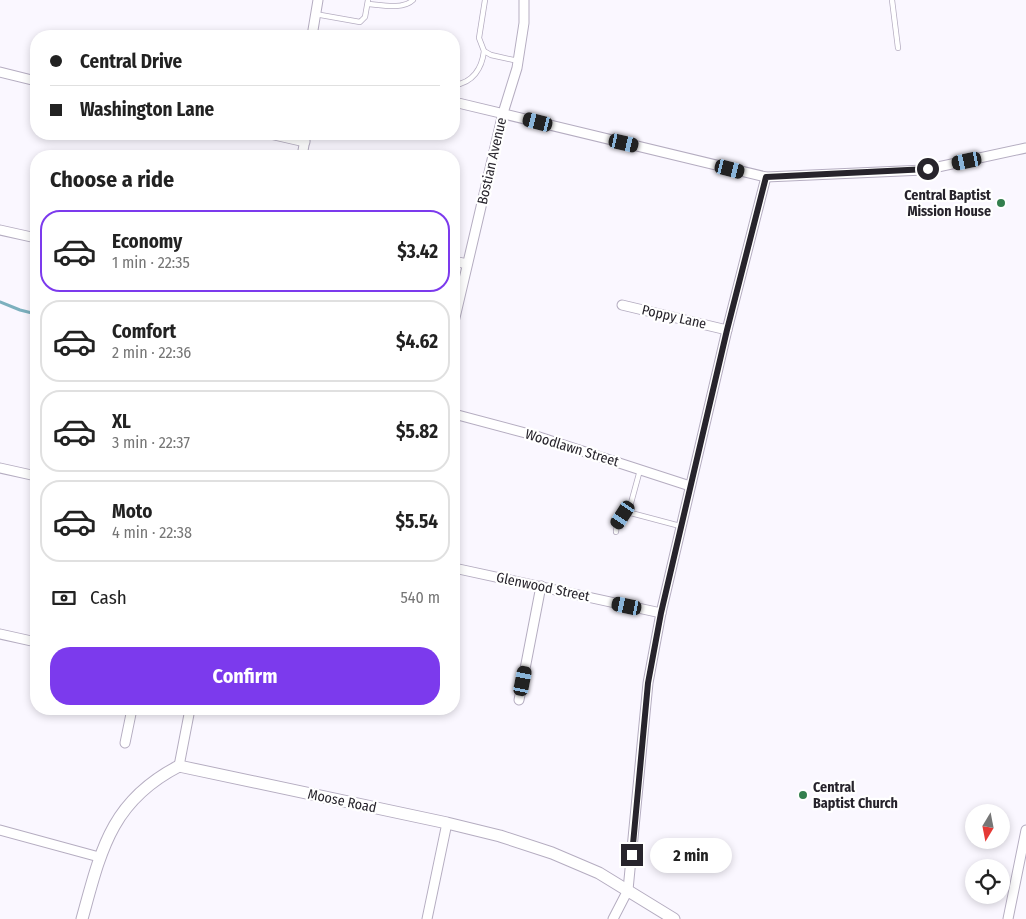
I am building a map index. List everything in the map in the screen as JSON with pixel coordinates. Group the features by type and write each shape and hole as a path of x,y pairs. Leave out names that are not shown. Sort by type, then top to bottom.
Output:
{"street":[{"path":"313,30 318,0"},
{"name":"Bostian Avenue","path":"460,297 503,113 518,61 524,23 524,0"},
{"path":"0,72 30,79"},
{"path":"460,103 766,177 924,170 1026,148"},
{"path":"613,919 628,890 648,683 661,613 727,330 766,177"},
{"path":"0,230 30,237"},
{"path":"460,262 468,264"},
{"name":"Poppy Lane","path":"622,305 727,330"},
{"name":"Woodlawn Street","path":"460,416 533,435 690,486"},
{"path":"0,468 30,475"},
{"name":"Glenwood Street","path":"460,569 661,613"},
{"path":"519,700 542,586"},
{"path":"0,634 30,641"},
{"path":"125,744 131,715"},
{"path":"82,919 99,858 118,817 144,788 161,775 179,766 189,715"},
{"name":"Moose Road","path":"179,766 500,836 552,853 599,873 674,919"},
{"path":"427,919 447,823"},
{"path":"0,830 99,858"},
{"path":"1008,919 1026,830"}],"lane":[{"path":"315,14 360,22 365,17 368,2 401,5 409,4 413,0"},
{"path":"484,0 479,38 484,50 491,55 518,61"},
{"path":"892,0 898,48"},
{"path":"460,84 466,82 478,72 484,50"},
{"path":"628,514 640,470"},
{"path":"616,532 617,523 623,515 628,514 680,526"}],"waterway":[{"path":"0,302 30,312"}],"place":[{"name":"Central Baptist Mission House","path":"1001,203"},
{"name":"Central Baptist Church","path":"803,795"}],"route":[{"path":"632,855 648,683 661,613 727,330 766,177 928,169"}]}
